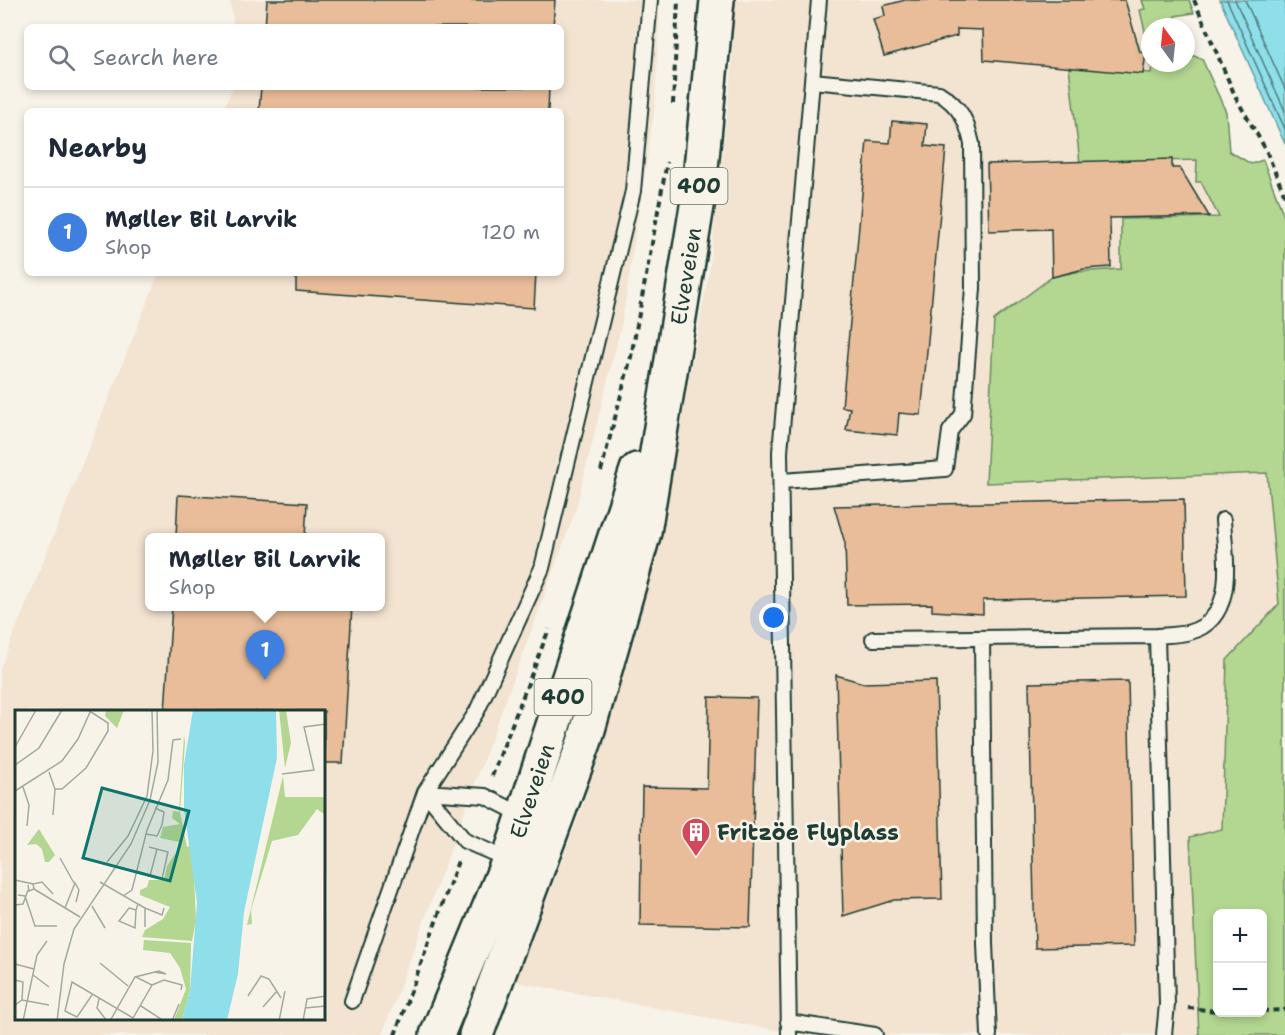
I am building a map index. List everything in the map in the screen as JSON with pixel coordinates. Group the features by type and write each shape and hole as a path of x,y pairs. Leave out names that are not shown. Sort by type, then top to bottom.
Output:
{"highway":[{"name":"Elveveien","path":"476,1035 548,846 603,683 644,532 698,200 717,0"},
{"name":"Elveveien","path":"437,1035 509,860 669,371"}],"lane":[{"path":"352,1001 425,792 477,711 542,568 633,191 650,0"},
{"path":"819,0 782,413 788,1028 875,1035"},
{"path":"782,480 945,469 950,431 963,414 973,288 972,144 967,123 953,102 939,93 812,81"},
{"path":"873,639 1157,636 1190,632 1206,625 1222,604 1226,581 1223,520"},
{"path":"1157,636 1167,1004 1164,1035"},
{"path":"982,638 985,944 989,1035"},
{"path":"425,792 485,796 524,816 548,846 509,860 465,841 425,792"}],"path":[{"path":"1194,0 1236,98 1266,150 1285,196"},
{"path":"1167,1004 1213,1010"},
{"path":"1267,1011 1285,1010"}],"shaded area":[{"path":"230,0 660,0 655,105 622,322 575,512 382,1035 0,1035 0,669 158,276 564,276 564,108 224,108 232,90 564,90 564,24 234,24"},
{"path":"735,0 1142,0 1145,9 1140,11 1141,72 1151,73 1069,67 1080,163 1197,160 1201,182 1219,217 1121,219 1122,269 1076,272 1052,277 994,320 986,483 1267,473 1279,604 1227,660 1222,830 1190,837 1199,1035 802,1035 516,982 583,805 635,637 669,488 710,267 732,68"}],"green space":[{"path":"1142,0 1189,0 1194,13 1175,16 1175,18 1142,18 1140,10 1145,9"},
{"path":"1195,56 1202,59 1226,112 1229,151 1251,164 1263,160 1285,219 1285,1035 1199,1035 1190,837 1222,829 1227,660 1279,604 1267,473 986,483 994,320 1052,277 1076,272 1121,269 1121,219 1219,217 1201,182 1196,182 1197,160 1080,163 1069,67 1151,73 1195,72"}],"water":[{"path":"1220,0 1285,0 1285,144"}],"building":[{"path":"267,0 555,0 553,24 265,24"},
{"path":"905,0 1125,0 1141,52 1141,72 1143,74 984,60 983,30 957,29 957,36 884,56 873,19 885,16 883,6"},
{"path":"261,90 549,90 548,108 259,108"},
{"path":"892,121 927,124 925,146 946,148 921,415 899,413 897,435 846,430 850,408 842,407 867,141 890,143"},
{"path":"1172,159 1172,168 1180,168 1209,216 1110,218 1111,267 1084,269 1052,277 1051,229 989,231 987,164"},
{"path":"296,276 536,276 534,308 296,291"},
{"path":"178,495 307,503 305,533 176,533"},
{"path":"1184,499 1186,596 983,600 983,614 932,611 932,604 847,605 845,543 834,506"},
{"path":"172,611 352,611 343,763 326,763 326,710 165,710"},
{"path":"836,675 863,683 936,681 942,899 894,900 843,916"},
{"path":"1128,681 1134,946 1035,948 1029,683"},
{"name":"Fritzöe Flyplass","path":"709,697 757,698 750,927 640,925 642,787 707,788"}],"place":[{"name":"Møller Bil Larvik","path":"265,680"},
{"name":"Fritzöe Flyplass","path":"696,858"}]}
